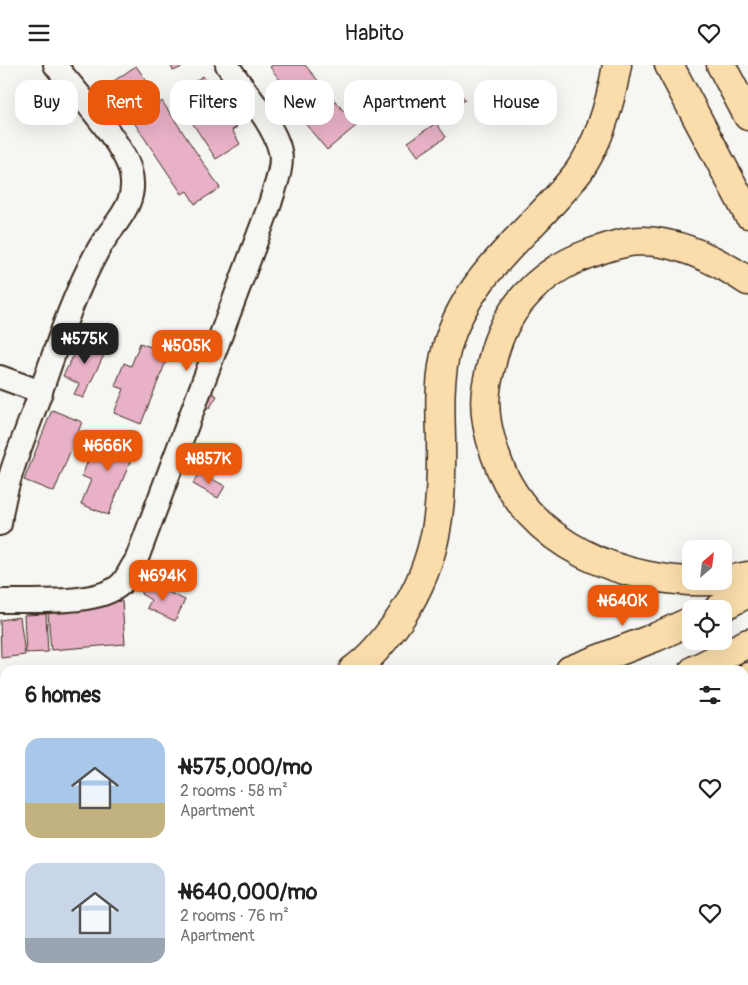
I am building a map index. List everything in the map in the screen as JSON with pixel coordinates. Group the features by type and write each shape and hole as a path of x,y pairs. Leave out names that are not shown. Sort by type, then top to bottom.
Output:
{"main road":[{"path":"358,665 392,631 416,594 433,549 441,507 440,391 447,347 462,307 488,269 552,205 580,169 600,129 612,93 617,65"},
{"path":"669,65 748,214"},
{"path":"721,65 748,116"},
{"path":"682,583 639,576 595,561 558,539 523,507 501,473 488,431 486,392 495,347 511,311 539,281 571,260 608,247 643,241 682,249 712,260 748,281"},
{"path":"732,579 748,576"},
{"path":"732,602 748,593"},
{"path":"583,665 682,625"},
{"path":"704,665 748,643"}],"street":[{"path":"0,524 2,510 40,392 78,285 102,243 122,219 132,193 130,169 116,144 55,65"},
{"path":"0,601 80,598 105,593 121,583 136,561 270,204 278,174 281,152 273,133 227,65"},
{"path":"0,377 40,392"}],"building":[{"path":"171,65 187,65 173,71"},
{"path":"273,65 305,65 318,80 280,80 270,67"},
{"path":"136,66 146,80 115,80"},
{"path":"203,76 206,80 197,80"},
{"path":"334,100 344,112 344,125 356,126 327,150 306,125 334,125"},
{"path":"162,101 170,113 170,125 178,125 220,188 195,204 187,191 182,194 136,125 160,125 160,102"},
{"path":"194,125 236,125 237,127 232,130 240,144 216,159"},
{"path":"433,125 437,125 446,137 418,156 408,142"},
{"path":"96,330 103,334 96,348 105,353 83,398 74,394 79,384 63,376 79,345 86,348"},
{"path":"140,343 169,354 141,424 114,413 124,389 115,386 124,363 131,366"},
{"path":"205,389 217,396 209,409 197,402"},
{"path":"52,410 82,422 54,492 24,480"},
{"path":"108,431 138,443 108,515 81,504 91,480 82,476 91,453 98,456"},
{"path":"199,472 225,486 218,498 193,484"},
{"path":"147,582 185,600 175,621 147,608 151,600 141,594"},
{"path":"122,601 125,644 51,650 48,613 100,607 100,603"},
{"path":"46,614 48,652 26,653 24,615"},
{"path":"20,617 25,655 1,658 0,620"}]}
